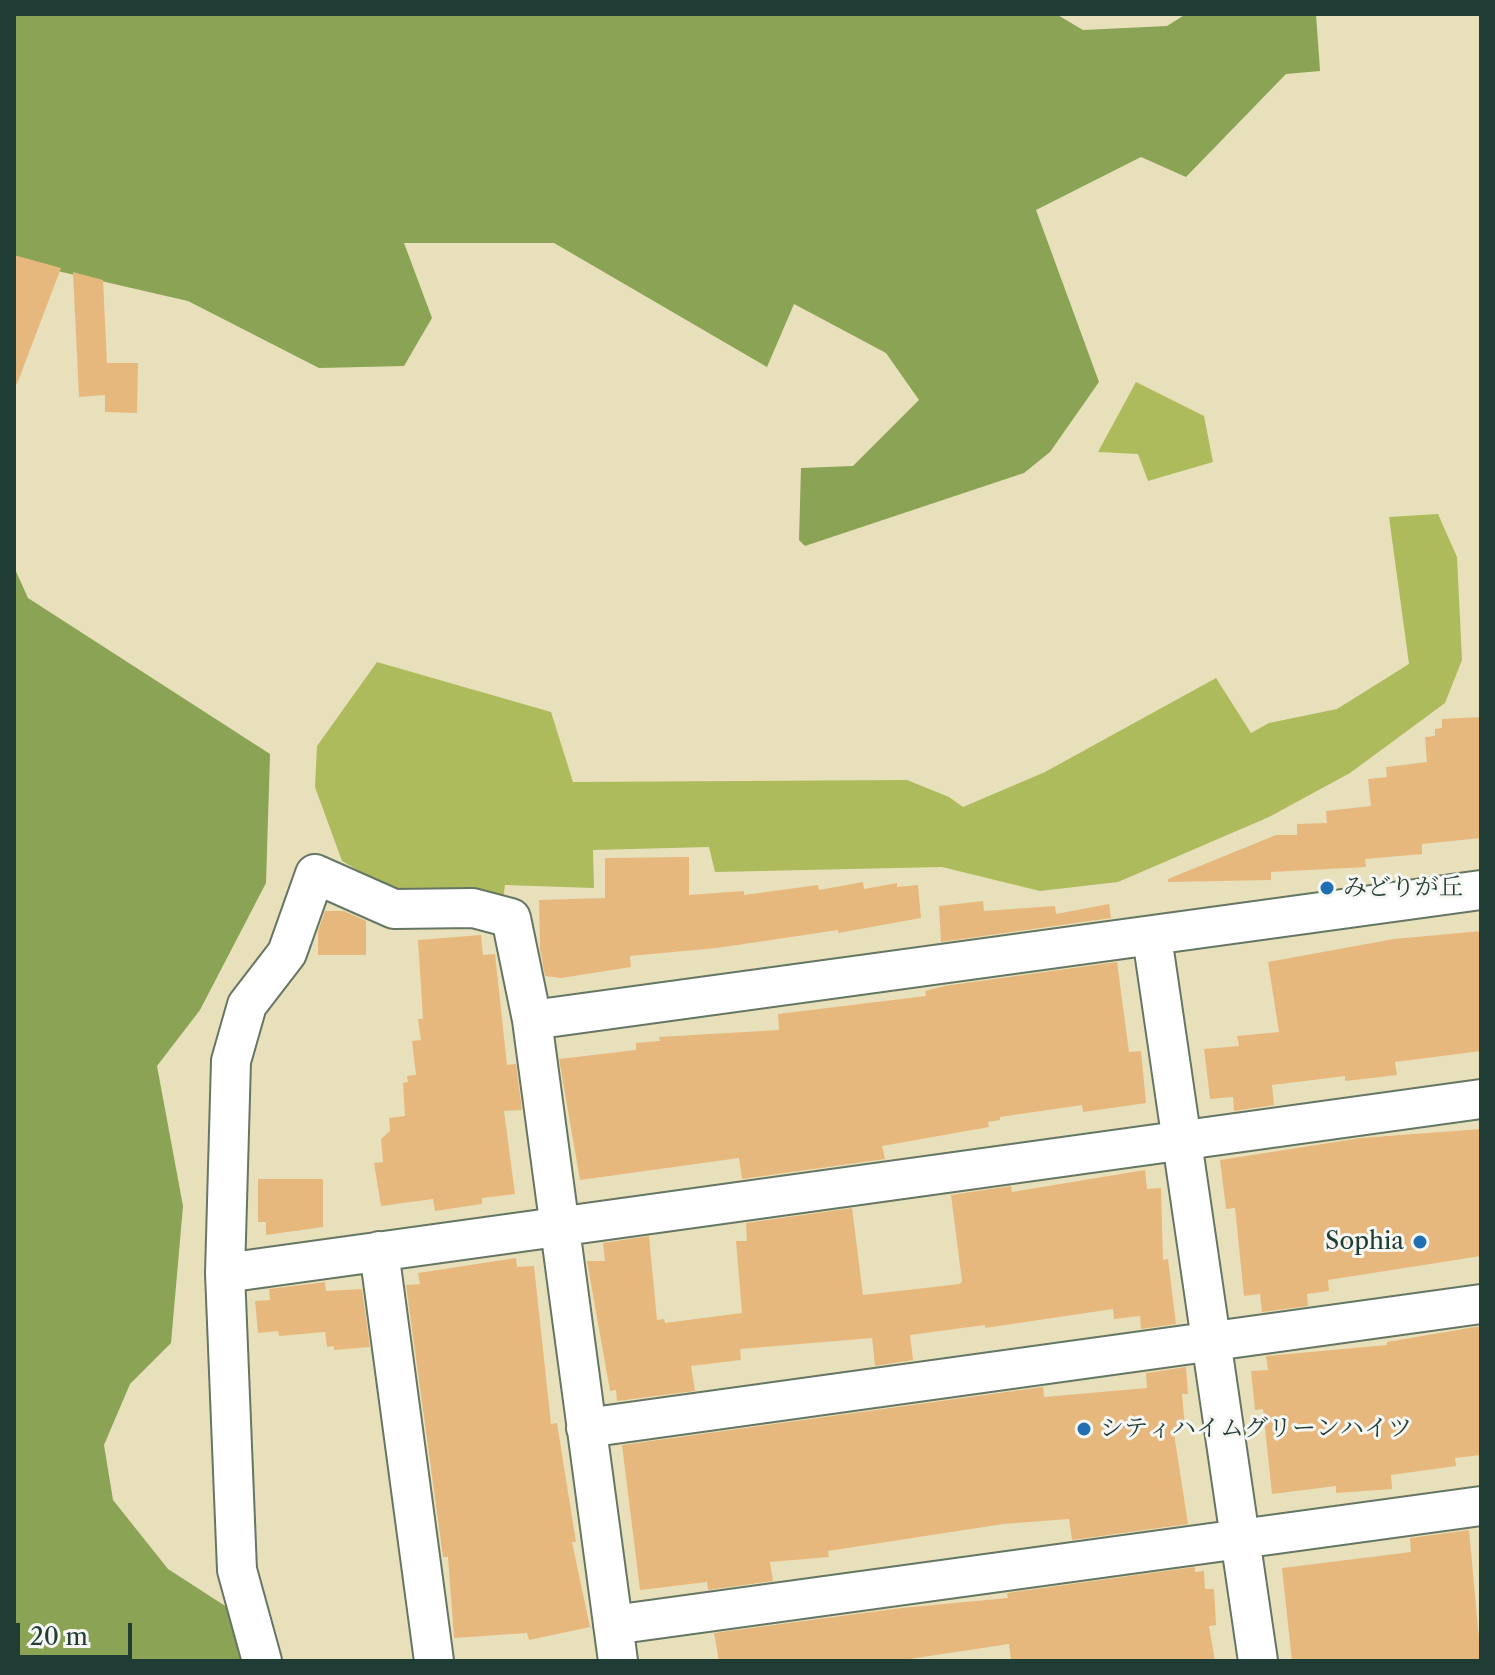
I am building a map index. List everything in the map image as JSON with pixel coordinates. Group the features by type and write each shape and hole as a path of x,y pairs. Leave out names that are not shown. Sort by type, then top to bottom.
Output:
{"street":[{"path":"262,1661 237,1570 225,1273 231,1061 247,1005 287,953 315,874 394,909 473,908 511,918 532,1020 615,1643 1240,1539 1481,1506"},
{"path":"532,1020 1481,890"},
{"path":"1152,937 1258,1661"},
{"path":"225,1273 1481,1099"},
{"path":"379,1251 434,1661"},
{"path":"586,1428 1481,1304"}],"green space":[{"path":"14,14 1056,14 1083,30 1167,26 1186,14 1316,14 1320,71 1286,74 1186,177 1141,157 1036,210 1099,382 1050,452 1024,473 805,546 799,540 801,468 853,466 919,400 886,353 794,304 767,367 554,243 404,243 432,318 404,366 319,368 188,301 14,261"},
{"path":"1136,382 1204,416 1213,462 1148,481 1138,454 1098,452"},
{"path":"1438,514 1457,557 1462,660 1445,703 1350,773 1269,817 1118,882 1040,891 942,867 715,872 709,847 593,850 594,888 505,885 503,900 411,901 342,861 315,787 317,746 377,662 551,712 573,782 907,780 949,797 963,807 1045,772 1216,678 1251,733 1269,723 1337,709 1409,664 1389,517"},
{"path":"14,567 28,598 270,754 266,883 200,1010 157,1066 183,1206 171,1343 130,1384 104,1445 113,1500 168,1569 233,1611 247,1661 14,1661"}],"building":[{"path":"14,255 61,268 17,384 14,383"},
{"path":"73,272 103,280 107,363 138,363 137,413 105,412 105,395 79,397"},
{"path":"1481,717 1481,838 1422,844 1422,854 1365,859 1366,867 1271,872 1271,880 1168,882 1168,879 1276,835 1297,835 1297,824 1327,823 1326,811 1371,806 1368,779 1387,777 1386,767 1427,762 1425,737 1435,736 1435,729 1442,728 1442,719"},
{"path":"689,857 689,895 744,891 744,895 818,885 819,890 863,882 864,889 897,883 897,887 918,885 921,918 838,933 838,930 717,948 630,956 631,967 561,978 545,976 540,949 539,900 605,898 605,858"},
{"path":"983,901 984,911 1055,906 1056,914 1109,904 1111,918 941,942 939,906"},
{"path":"325,911 344,911 366,921 366,955 318,955 318,931"},
{"path":"1481,931 1481,1051 1395,1062 1397,1075 1345,1081 1345,1076 1272,1085 1274,1105 1234,1111 1233,1097 1210,1099 1204,1049 1239,1046 1237,1036 1279,1032 1268,962 1394,939"},
{"path":"481,935 483,955 495,954 507,1065 516,1064 522,1110 504,1111 515,1194 482,1198 482,1204 435,1211 433,1199 381,1206 374,1163 383,1162 381,1139 390,1131 389,1118 405,1116 403,1083 408,1082 407,1076 416,1075 412,1041 421,1040 418,1019 423,1019 418,940"},
{"path":"1117,962 1129,1052 1141,1051 1146,1103 1083,1112 1082,1105 1000,1117 1000,1120 988,1122 989,1127 882,1146 885,1159 742,1179 739,1158 580,1180 559,1059 636,1050 636,1043 660,1041 659,1037 779,1030 778,1014 926,996 925,991 944,986"},
{"path":"1481,1129 1481,1256 1328,1280 1329,1291 1307,1294 1308,1306 1262,1312 1260,1294 1244,1296 1235,1208 1226,1209 1220,1160 1361,1138"},
{"path":"1145,1170 1147,1189 1161,1188 1163,1260 1168,1259 1176,1324 1141,1329 1140,1316 1114,1319 1113,1309 985,1328 985,1325 910,1335 913,1360 875,1366 872,1338 740,1349 741,1360 691,1366 695,1391 617,1401 616,1390 610,1391 587,1261 605,1261 603,1243 649,1236 657,1320 664,1319 665,1323 742,1313 736,1241 747,1241 746,1223 852,1208 863,1295 960,1284 951,1195 1011,1186 1012,1192"},
{"path":"258,1179 323,1179 323,1227 266,1235 266,1222 258,1222"},
{"path":"516,1258 517,1267 534,1266 551,1424 557,1423 576,1542 572,1542 590,1627 529,1640 527,1633 454,1638 448,1557 443,1557 406,1285 420,1284 418,1273"},
{"path":"325,1282 326,1291 362,1289 370,1347 334,1350 334,1346 327,1347 325,1332 279,1336 278,1331 258,1333 255,1301 270,1300 269,1289"},
{"path":"1481,1326 1481,1455 1455,1458 1456,1466 1391,1475 1392,1489 1336,1493 1336,1486 1272,1494 1263,1409 1255,1410 1251,1371 1268,1370 1266,1356 1387,1345 1387,1342"},
{"path":"1186,1367 1188,1394 1182,1394 1185,1427 1173,1427 1188,1524 1072,1540 1069,1519 1003,1524 828,1551 829,1557 770,1562 773,1581 708,1590 707,1582 640,1590 622,1445 1043,1387 1044,1397 1147,1388 1146,1373"},
{"path":"1469,1530 1481,1661 1292,1661 1282,1568 1411,1552 1410,1538"},
{"path":"1195,1567 1195,1572 1204,1571 1205,1589 1214,1589 1216,1625 1209,1626 1215,1661 1011,1661 1009,1644 896,1661 719,1661 714,1633 902,1608 1008,1598 1007,1593"}],"place":[{"name":"みどりが丘","path":"1327,888"},
{"name":"Sophia","path":"1420,1242"},
{"name":"シティハイムグリーンハイツ","path":"1084,1429"}]}
